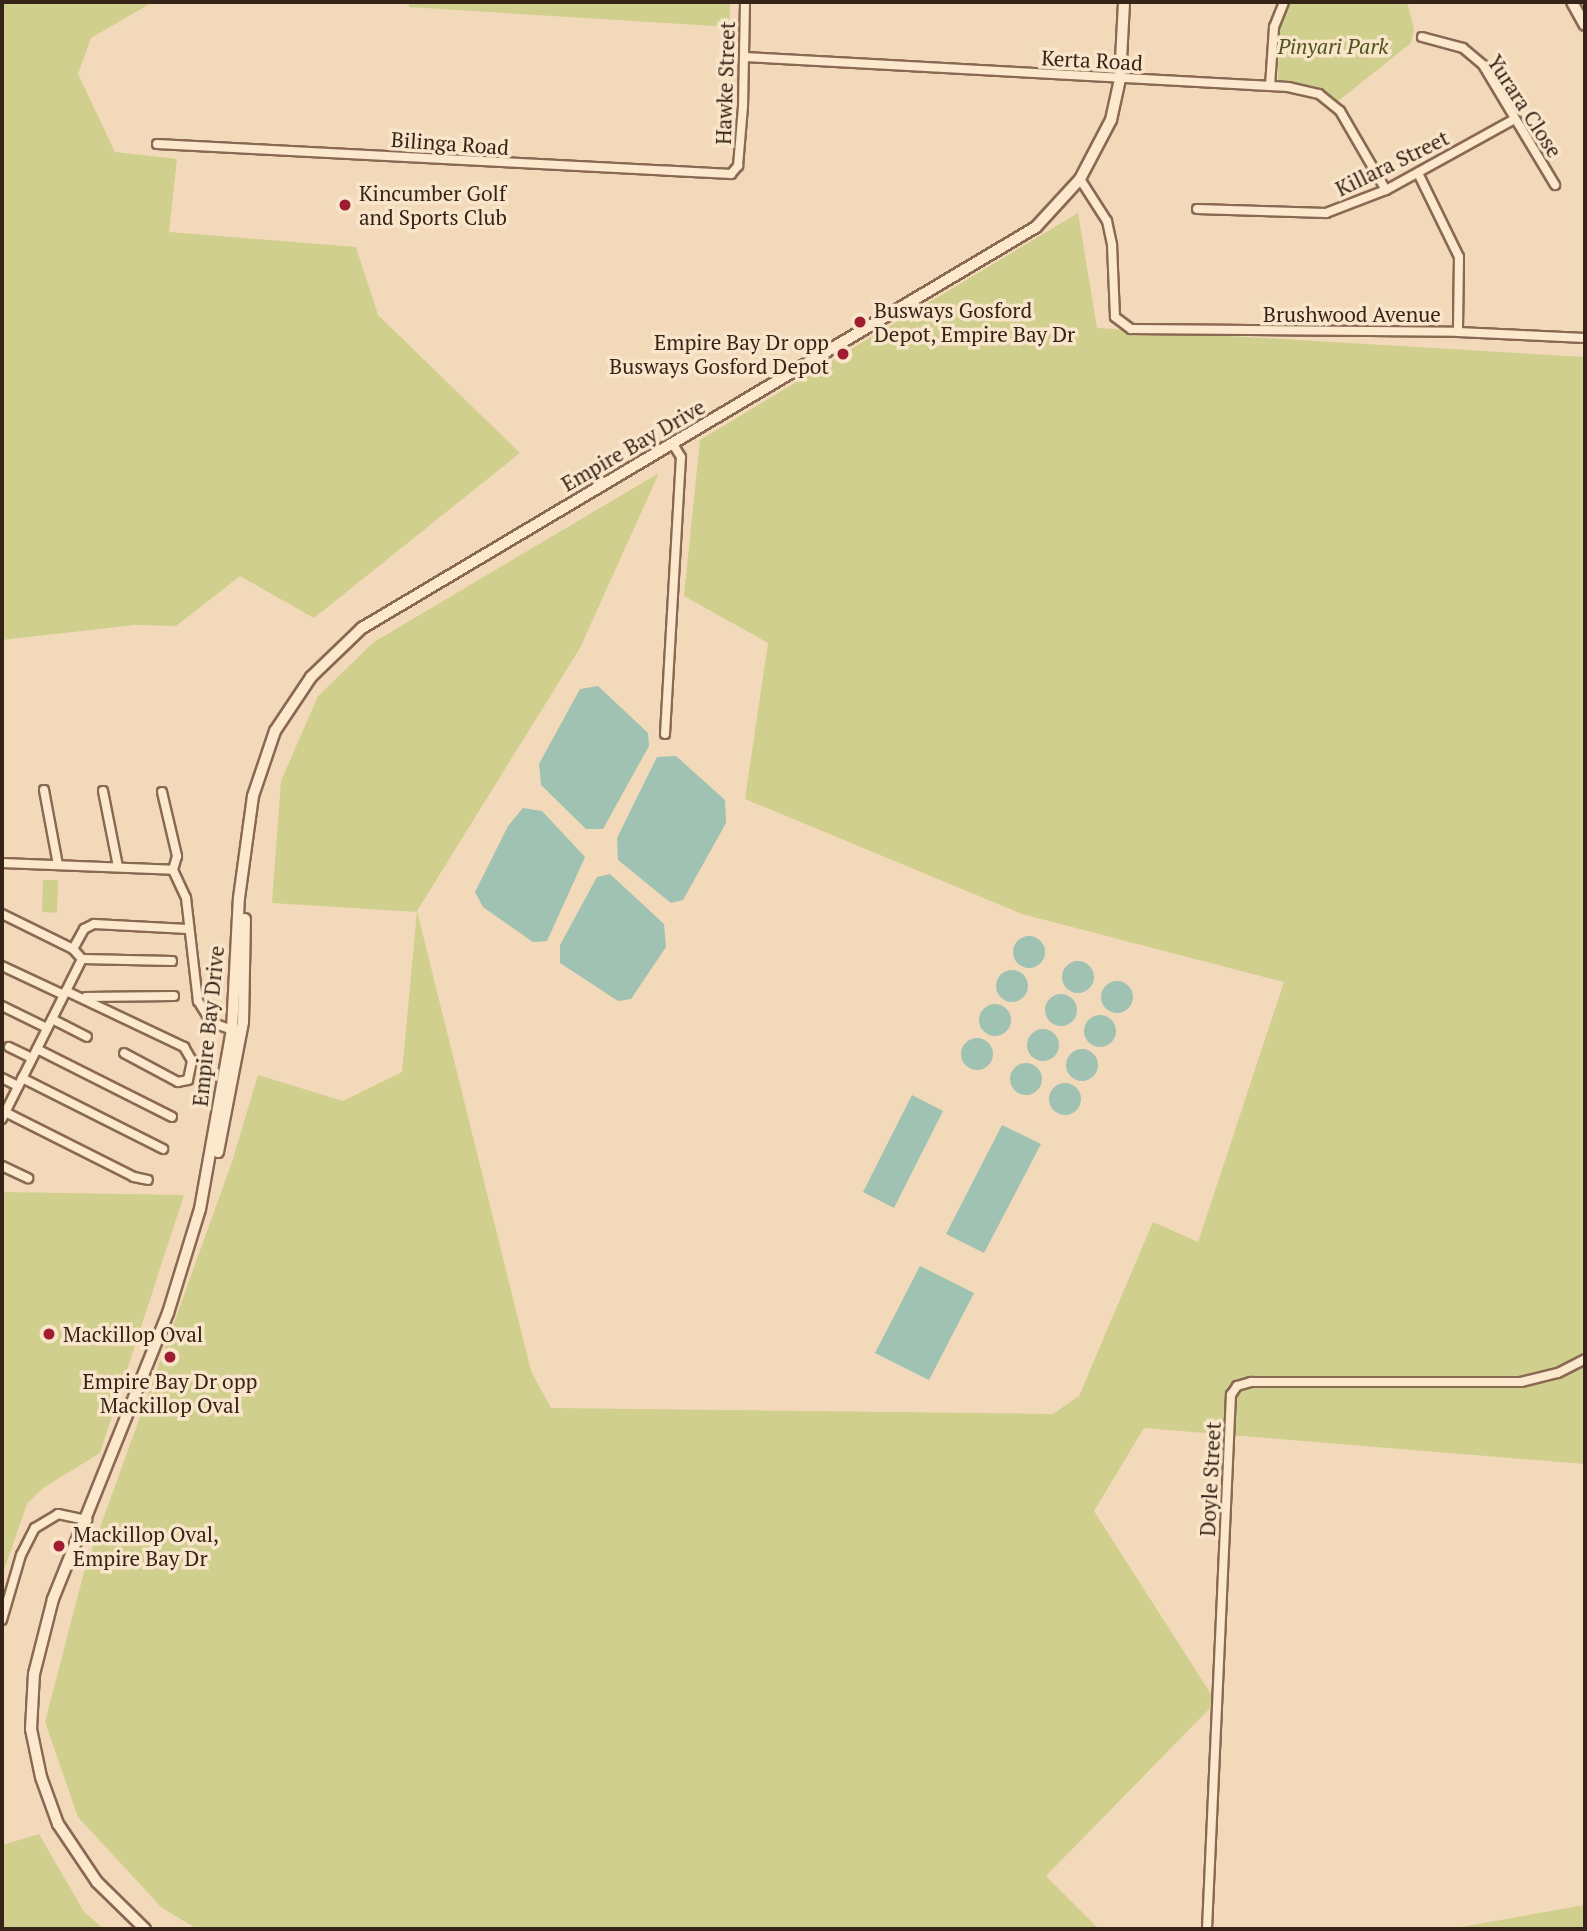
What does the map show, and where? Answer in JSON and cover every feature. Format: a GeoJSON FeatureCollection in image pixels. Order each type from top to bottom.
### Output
{"type":"FeatureCollection","features":[{"type":"Feature","properties":{"kind":"main road","name":"Empire Bay Drive"},"geometry":{"type":"LineString","coordinates":[[211,1167],[232,1030],[242,889],[253,796],[261,765],[286,711],[322,664],[379,617],[1015,242],[1049,216],[1080,179],[1111,120],[1119,79],[1124,2]]}},
{"type":"Feature","properties":{"kind":"main road"},"geometry":{"type":"LineString","coordinates":[[1572,2],[1585,25]]}},
{"type":"Feature","properties":{"kind":"main road","name":"Empire Bay Drive"},"geometry":{"type":"LineString","coordinates":[[145,1929],[102,1889],[66,1839],[41,1777],[31,1729],[41,1637],[181,1278],[237,1069],[244,990],[242,889]]}},
{"type":"Feature","properties":{"kind":"main road"},"geometry":{"type":"LineString","coordinates":[[237,1069],[232,1030],[244,990]]}},
{"type":"Feature","properties":{"kind":"street","name":"Hawke Street"},"geometry":{"type":"LineString","coordinates":[[738,166],[745,57],[745,2]]}},
{"type":"Feature","properties":{"kind":"street"},"geometry":{"type":"LineString","coordinates":[[1270,86],[1274,26],[1284,2]]}},
{"type":"Feature","properties":{"kind":"street","name":"Yurara Close"},"geometry":{"type":"LineString","coordinates":[[1422,37],[1463,48],[1483,65],[1513,120],[1555,185]]}},
{"type":"Feature","properties":{"kind":"street","name":"Kerta Road"},"geometry":{"type":"LineString","coordinates":[[745,57],[1270,86],[1319,94],[1340,111],[1386,190]]}},
{"type":"Feature","properties":{"kind":"street","name":"Killara Street"},"geometry":{"type":"LineString","coordinates":[[1197,208],[1326,214],[1386,190],[1513,120]]}},
{"type":"Feature","properties":{"kind":"street","name":"Bilinga Road"},"geometry":{"type":"LineString","coordinates":[[157,144],[717,175],[731,174],[738,166]]}},
{"type":"Feature","properties":{"kind":"street"},"geometry":{"type":"LineString","coordinates":[[1418,173],[1458,257],[1458,332]]}},
{"type":"Feature","properties":{"kind":"street","name":"Brushwood Avenue"},"geometry":{"type":"LineString","coordinates":[[1080,179],[1107,221],[1112,245],[1111,307],[1120,325],[1154,330],[1458,332],[1585,338]]}},
{"type":"Feature","properties":{"kind":"street"},"geometry":{"type":"LineString","coordinates":[[665,734],[681,457],[673,444]]}},
{"type":"Feature","properties":{"kind":"street"},"geometry":{"type":"LineString","coordinates":[[44,790],[58,865]]}},
{"type":"Feature","properties":{"kind":"street"},"geometry":{"type":"LineString","coordinates":[[103,791],[118,867]]}},
{"type":"Feature","properties":{"kind":"street"},"geometry":{"type":"LineString","coordinates":[[162,792],[177,856],[173,870],[186,898],[198,1001],[211,1022],[232,1030]]}},
{"type":"Feature","properties":{"kind":"street"},"geometry":{"type":"LineString","coordinates":[[2,863],[173,870]]}},
{"type":"Feature","properties":{"kind":"street"},"geometry":{"type":"LineString","coordinates":[[2,914],[73,949],[82,959],[172,961]]}},
{"type":"Feature","properties":{"kind":"street"},"geometry":{"type":"LineString","coordinates":[[73,949],[84,929],[94,925],[188,929]]}},
{"type":"Feature","properties":{"kind":"street"},"geometry":{"type":"LineString","coordinates":[[82,959],[3,1116],[134,1177],[148,1180]]}},
{"type":"Feature","properties":{"kind":"street"},"geometry":{"type":"LineString","coordinates":[[2,966],[65,993],[86,997],[174,996]]}},
{"type":"Feature","properties":{"kind":"street"},"geometry":{"type":"LineString","coordinates":[[86,997],[184,1048],[191,1061],[188,1080],[178,1082],[124,1053]]}},
{"type":"Feature","properties":{"kind":"street"},"geometry":{"type":"LineString","coordinates":[[2,1006],[87,1037]]}},
{"type":"Feature","properties":{"kind":"street"},"geometry":{"type":"LineString","coordinates":[[9,1048],[32,1058]]}},
{"type":"Feature","properties":{"kind":"street"},"geometry":{"type":"LineString","coordinates":[[37,1049],[172,1117]]}},
{"type":"Feature","properties":{"kind":"street"},"geometry":{"type":"LineString","coordinates":[[2,1078],[20,1082],[163,1149]]}},
{"type":"Feature","properties":{"kind":"street"},"geometry":{"type":"LineString","coordinates":[[2,1166],[28,1178]]}},
{"type":"Feature","properties":{"kind":"street","name":"Doyle Street"},"geometry":{"type":"LineString","coordinates":[[1208,1929],[1231,1395],[1237,1386],[1251,1382],[1521,1382],[1558,1373],[1585,1359]]}},
{"type":"Feature","properties":{"kind":"street"},"geometry":{"type":"LineString","coordinates":[[2,1620],[21,1555],[34,1528],[58,1514],[87,1520]]}},
{"type":"Feature","properties":{"kind":"green space"},"geometry":{"type":"Polygon","coordinates":[[[2,2],[153,2],[91,38],[78,74],[115,152],[177,159],[169,232],[356,247],[378,315],[520,453],[314,618],[240,576],[176,626],[135,625],[2,640],[2,2]]]}},
{"type":"Feature","properties":{"kind":"green space"},"geometry":{"type":"Polygon","coordinates":[[[409,2],[725,2],[730,3],[730,27],[409,7],[409,2]]]}},
{"type":"Feature","properties":{"kind":"green space","name":"Pinyari Park"},"geometry":{"type":"Polygon","coordinates":[[[1291,2],[1407,2],[1414,29],[1411,43],[1337,102],[1317,89],[1278,81],[1279,21],[1291,2]]]}},
{"type":"Feature","properties":{"kind":"green space"},"geometry":{"type":"Polygon","coordinates":[[[1078,213],[1097,328],[1585,357],[1585,1464],[1144,1428],[1094,1511],[1216,1702],[1046,1876],[1099,1929],[197,1929],[161,1907],[78,1817],[45,1722],[84,1572],[232,1162],[258,1075],[343,1101],[402,1072],[417,912],[272,903],[281,781],[318,696],[374,642],[659,473],[580,648],[417,911],[531,1371],[551,1408],[1053,1414],[1079,1396],[1153,1222],[1198,1242],[1284,982],[1022,914],[745,799],[768,643],[684,596],[700,440],[1078,213]]]}},
{"type":"Feature","properties":{"kind":"green space"},"geometry":{"type":"Polygon","coordinates":[[[43,880],[58,880],[57,913],[42,912],[43,880]]]}},
{"type":"Feature","properties":{"kind":"green space"},"geometry":{"type":"Polygon","coordinates":[[[2,1192],[184,1195],[100,1453],[43,1488],[27,1504],[2,1576],[2,1192]]]}},
{"type":"Feature","properties":{"kind":"green space"},"geometry":{"type":"Polygon","coordinates":[[[39,1834],[84,1912],[104,1929],[2,1929],[2,1845],[39,1834]]]}},
{"type":"Feature","properties":{"kind":"green space"},"geometry":{"type":"Polygon","coordinates":[[[1585,1905],[1585,1929],[1450,1929],[1585,1905]]]}},
{"type":"Feature","properties":{"kind":"shaded area"},"geometry":{"type":"Polygon","coordinates":[[[598,686],[648,733],[649,746],[603,829],[586,829],[541,785],[539,764],[580,689],[598,686]]]}},
{"type":"Feature","properties":{"kind":"shaded area"},"geometry":{"type":"Polygon","coordinates":[[[676,756],[725,800],[726,823],[683,900],[671,903],[618,860],[617,838],[657,757],[676,756]]]}},
{"type":"Feature","properties":{"kind":"shaded area"},"geometry":{"type":"Polygon","coordinates":[[[523,808],[542,811],[585,857],[547,941],[533,942],[483,907],[475,892],[508,826],[523,808]]]}},
{"type":"Feature","properties":{"kind":"shaded area"},"geometry":{"type":"Polygon","coordinates":[[[610,874],[664,924],[666,947],[631,999],[618,1001],[560,963],[560,945],[597,877],[610,874]]]}},
{"type":"Feature","properties":{"kind":"shaded area"},"geometry":{"type":"Polygon","coordinates":[[[1029,936],[1041,940],[1045,952],[1041,964],[1029,968],[1017,964],[1013,952],[1017,940],[1029,936]]]}},
{"type":"Feature","properties":{"kind":"shaded area"},"geometry":{"type":"Polygon","coordinates":[[[1078,961],[1090,965],[1094,977],[1090,989],[1078,993],[1066,989],[1062,977],[1066,965],[1078,961]]]}},
{"type":"Feature","properties":{"kind":"shaded area"},"geometry":{"type":"Polygon","coordinates":[[[1012,970],[1024,974],[1028,986],[1024,998],[1012,1002],[1000,998],[996,986],[1000,974],[1012,970]]]}},
{"type":"Feature","properties":{"kind":"shaded area"},"geometry":{"type":"Polygon","coordinates":[[[1117,981],[1129,985],[1133,997],[1129,1009],[1117,1013],[1105,1009],[1101,997],[1105,985],[1117,981]]]}},
{"type":"Feature","properties":{"kind":"shaded area"},"geometry":{"type":"Polygon","coordinates":[[[1061,994],[1073,998],[1077,1010],[1073,1022],[1061,1026],[1049,1022],[1045,1010],[1049,998],[1061,994]]]}},
{"type":"Feature","properties":{"kind":"shaded area"},"geometry":{"type":"Polygon","coordinates":[[[995,1004],[1007,1008],[1011,1020],[1007,1032],[995,1036],[983,1032],[979,1020],[983,1008],[995,1004]]]}},
{"type":"Feature","properties":{"kind":"shaded area"},"geometry":{"type":"Polygon","coordinates":[[[1100,1015],[1112,1019],[1116,1031],[1112,1043],[1100,1047],[1088,1043],[1084,1031],[1088,1019],[1100,1015]]]}},
{"type":"Feature","properties":{"kind":"shaded area"},"geometry":{"type":"Polygon","coordinates":[[[1043,1029],[1055,1033],[1059,1045],[1055,1057],[1043,1061],[1031,1057],[1027,1045],[1031,1033],[1043,1029]]]}},
{"type":"Feature","properties":{"kind":"shaded area"},"geometry":{"type":"Polygon","coordinates":[[[977,1038],[989,1042],[993,1054],[989,1066],[977,1070],[965,1066],[961,1054],[965,1042],[977,1038]]]}},
{"type":"Feature","properties":{"kind":"shaded area"},"geometry":{"type":"Polygon","coordinates":[[[1082,1049],[1094,1053],[1098,1065],[1094,1077],[1082,1081],[1070,1077],[1066,1065],[1070,1053],[1082,1049]]]}},
{"type":"Feature","properties":{"kind":"shaded area"},"geometry":{"type":"Polygon","coordinates":[[[1026,1063],[1038,1067],[1042,1079],[1038,1091],[1026,1095],[1014,1091],[1010,1079],[1014,1067],[1026,1063]]]}},
{"type":"Feature","properties":{"kind":"shaded area"},"geometry":{"type":"Polygon","coordinates":[[[1065,1083],[1077,1087],[1081,1099],[1077,1111],[1065,1115],[1053,1111],[1049,1099],[1053,1087],[1065,1083]]]}},
{"type":"Feature","properties":{"kind":"shaded area"},"geometry":{"type":"Polygon","coordinates":[[[912,1095],[943,1111],[894,1208],[863,1192],[912,1095]]]}},
{"type":"Feature","properties":{"kind":"shaded area"},"geometry":{"type":"Polygon","coordinates":[[[1002,1125],[1041,1144],[984,1253],[946,1234],[1002,1125]]]}},
{"type":"Feature","properties":{"kind":"shaded area"},"geometry":{"type":"Polygon","coordinates":[[[920,1266],[974,1293],[929,1380],[875,1353],[920,1266]]]}},
{"type":"Feature","properties":{"kind":"place","name":"Kincumber Golf and Sports Club"},"geometry":{"type":"Point","coordinates":[345,205]}},
{"type":"Feature","properties":{"kind":"place","name":"Busways Gosford Depot, Empire Bay Dr"},"geometry":{"type":"Point","coordinates":[860,322]}},
{"type":"Feature","properties":{"kind":"place","name":"Empire Bay Dr opp Busways Gosford Depot"},"geometry":{"type":"Point","coordinates":[843,354]}},
{"type":"Feature","properties":{"kind":"place","name":"Mackillop Oval"},"geometry":{"type":"Point","coordinates":[49,1334]}},
{"type":"Feature","properties":{"kind":"place","name":"Empire Bay Dr opp Mackillop Oval"},"geometry":{"type":"Point","coordinates":[170,1357]}},
{"type":"Feature","properties":{"kind":"place","name":"Mackillop Oval, Empire Bay Dr"},"geometry":{"type":"Point","coordinates":[59,1546]}}]}
